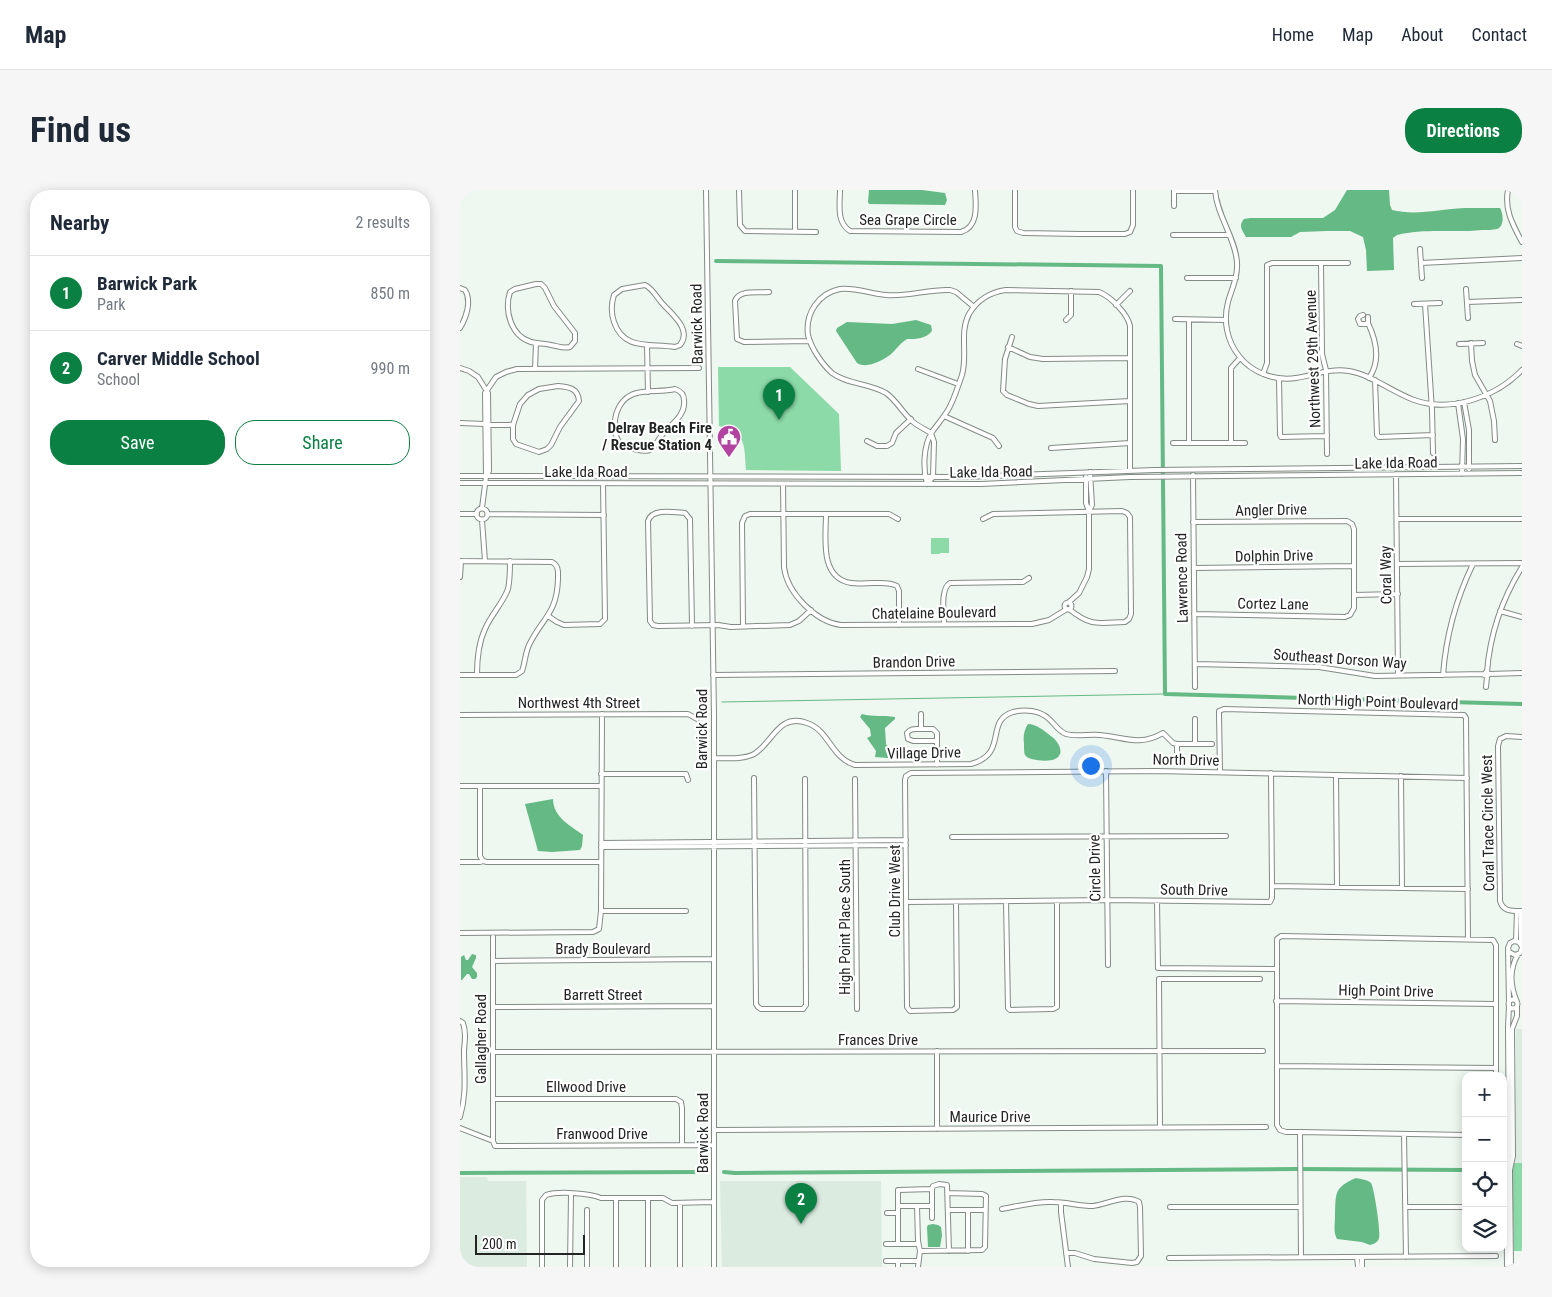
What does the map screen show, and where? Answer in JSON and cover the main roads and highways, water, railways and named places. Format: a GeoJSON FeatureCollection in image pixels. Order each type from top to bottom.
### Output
{"type":"FeatureCollection","features":[{"type":"Feature","properties":{"kind":"waterway"},"geometry":{"type":"LineString","coordinates":[[716,261],[1161,266],[1165,694],[1522,704]]}},
{"type":"Feature","properties":{"kind":"waterway"},"geometry":{"type":"LineString","coordinates":[[722,702],[1165,694]]}},
{"type":"Feature","properties":{"kind":"waterway"},"geometry":{"type":"LineString","coordinates":[[724,1172],[1462,1170]]}},
{"type":"Feature","properties":{"kind":"waterway"},"geometry":{"type":"LineString","coordinates":[[460,1173],[706,1172]]}},
{"type":"Feature","properties":{"kind":"place","name":"Barwick Park"},"geometry":{"type":"Point","coordinates":[779,420]}},
{"type":"Feature","properties":{"kind":"place","name":"Delray Beach Fire / Rescue Station 4"},"geometry":{"type":"Point","coordinates":[729,458]}},
{"type":"Feature","properties":{"kind":"place","name":"Carver Middle School"},"geometry":{"type":"Point","coordinates":[801,1224]}}]}
